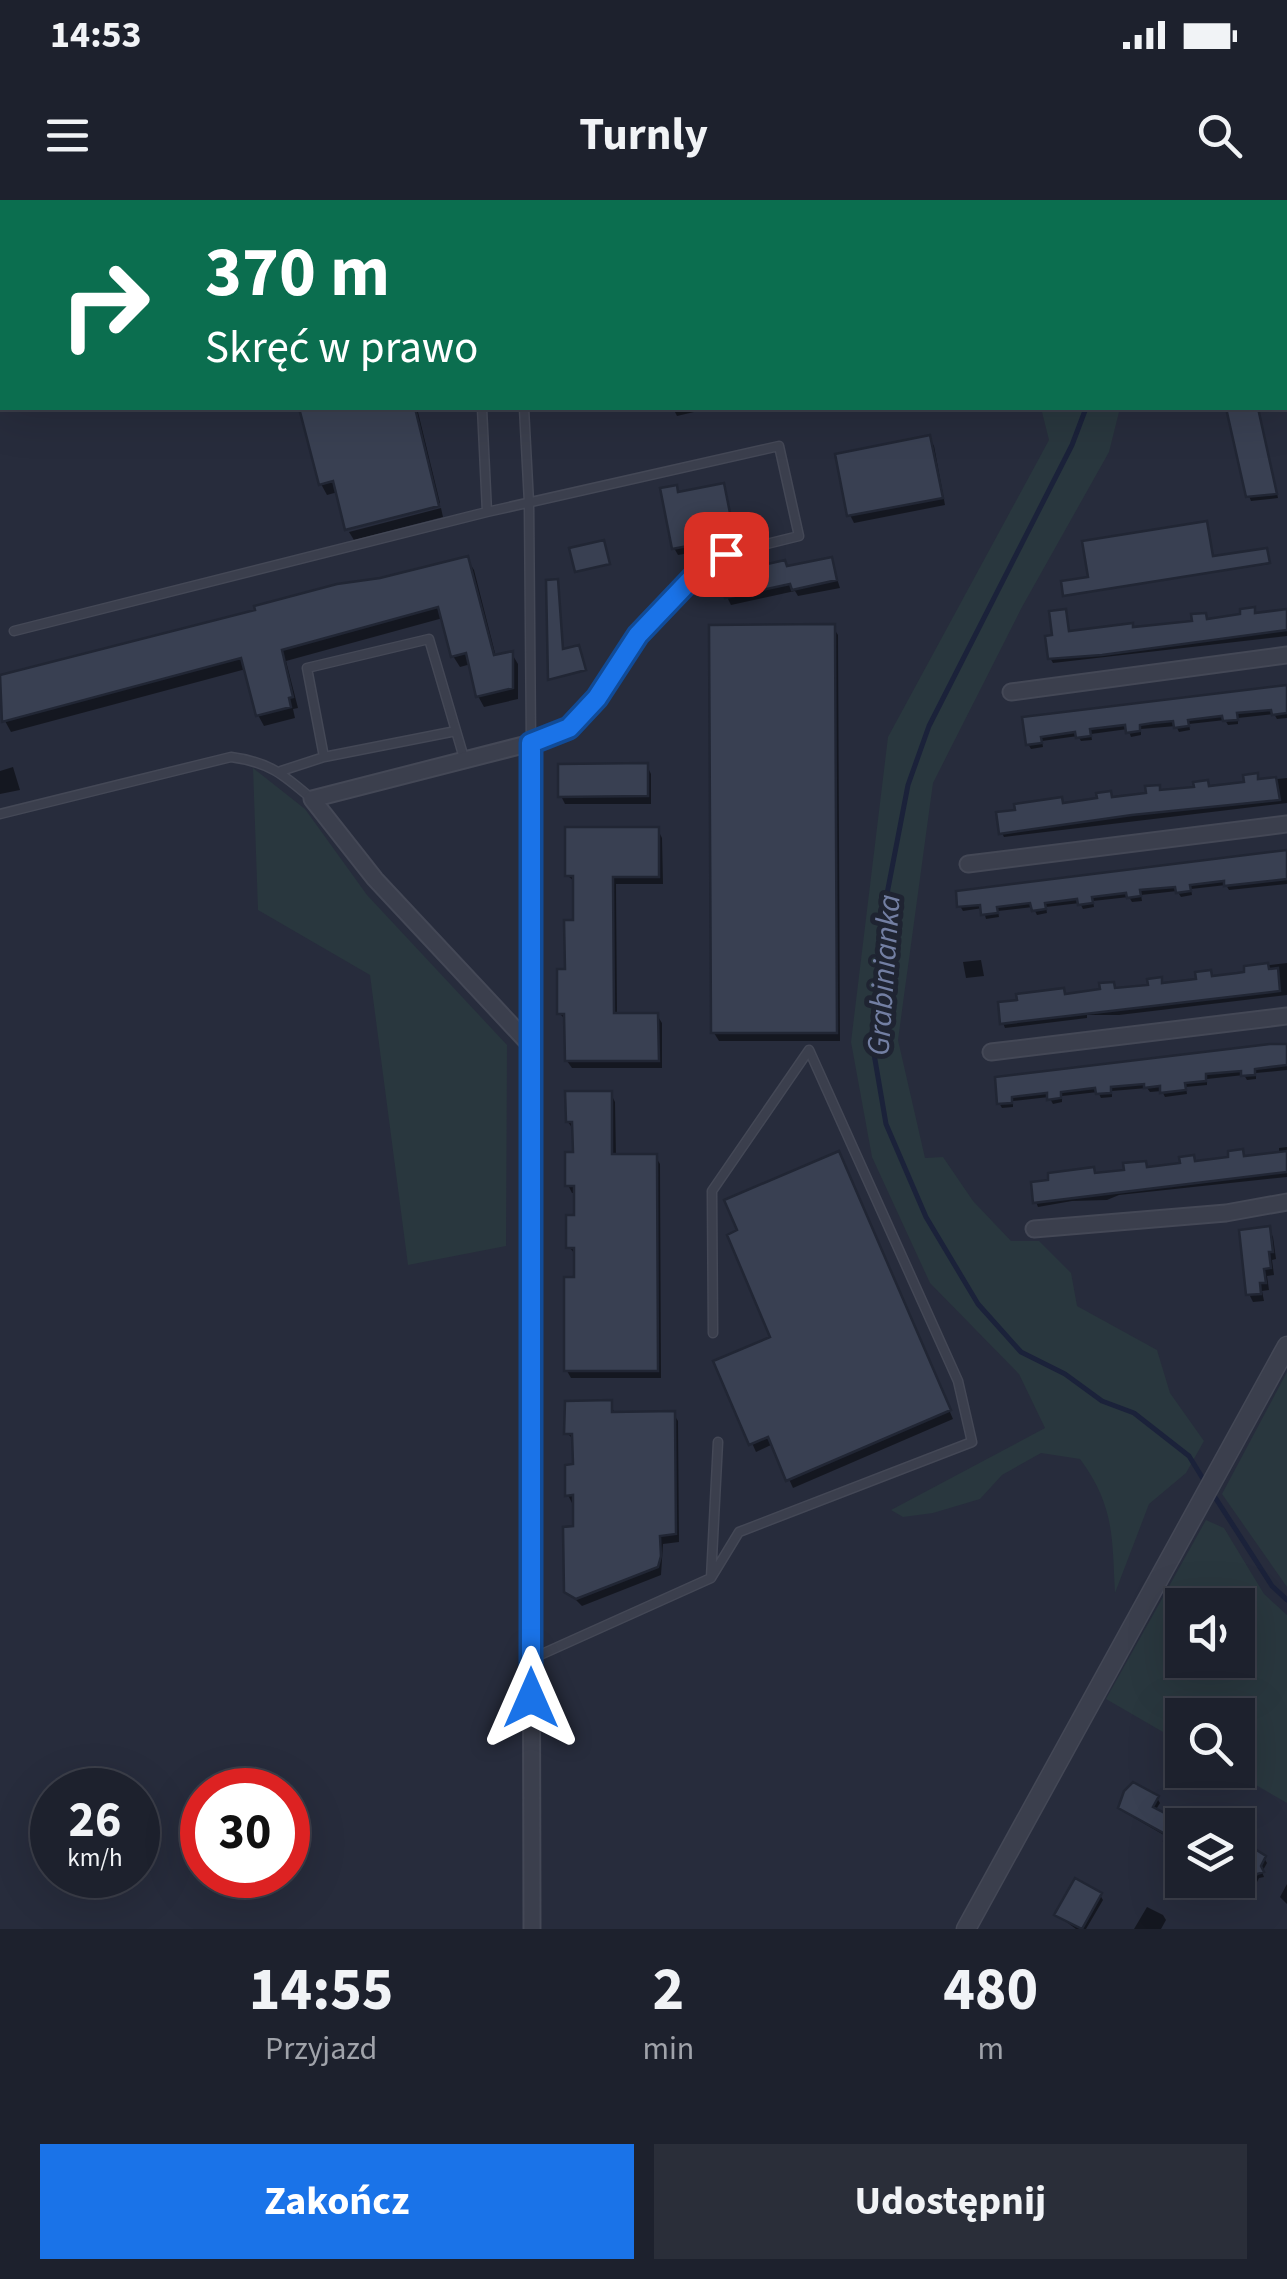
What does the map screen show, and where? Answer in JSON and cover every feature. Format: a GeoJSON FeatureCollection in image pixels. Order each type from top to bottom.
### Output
{"type":"FeatureCollection","features":[{"type":"Feature","properties":{"kind":"street"},"geometry":{"type":"LineString","coordinates":[[1012,692],[1287,656]]}},
{"type":"Feature","properties":{"kind":"street"},"geometry":{"type":"LineString","coordinates":[[531,1046],[375,879],[312,798],[531,743],[532,1929]]}},
{"type":"Feature","properties":{"kind":"street"},"geometry":{"type":"LineString","coordinates":[[968,864],[1287,824]]}},
{"type":"Feature","properties":{"kind":"street"},"geometry":{"type":"LineString","coordinates":[[992,1052],[1287,1016]]}},
{"type":"Feature","properties":{"kind":"street"},"geometry":{"type":"LineString","coordinates":[[1034,1230],[1226,1213],[1287,1202]]}},
{"type":"Feature","properties":{"kind":"street"},"geometry":{"type":"LineString","coordinates":[[966,1929],[1287,1346]]}},
{"type":"Feature","properties":{"kind":"lane"},"geometry":{"type":"LineString","coordinates":[[482,410],[487,512]]}},
{"type":"Feature","properties":{"kind":"lane"},"geometry":{"type":"LineString","coordinates":[[14,631],[487,512],[529,503],[779,446],[799,536],[726,554],[697,573],[638,635],[597,698],[569,728],[531,743],[529,503],[524,410]]}},
{"type":"Feature","properties":{"kind":"lane"},"geometry":{"type":"LineString","coordinates":[[324,757],[307,668],[428,639],[464,758]]}},
{"type":"Feature","properties":{"kind":"lane"},"geometry":{"type":"LineString","coordinates":[[280,771],[324,757],[456,731]]}},
{"type":"Feature","properties":{"kind":"lane"},"geometry":{"type":"LineString","coordinates":[[0,814],[231,756],[258,760],[280,771],[312,798]]}},
{"type":"Feature","properties":{"kind":"lane"},"geometry":{"type":"LineString","coordinates":[[531,1660],[711,1578],[738,1532],[972,1442],[958,1382],[809,1050],[712,1191],[713,1333]]}},
{"type":"Feature","properties":{"kind":"lane"},"geometry":{"type":"LineString","coordinates":[[711,1578],[718,1442]]}},
{"type":"Feature","properties":{"kind":"shaded area"},"geometry":{"type":"Polygon","coordinates":[[[1042,410],[1120,410],[1109,452],[1022,607],[933,783],[898,1040],[925,1158],[943,1157],[973,1201],[1011,1241],[1039,1241],[1071,1273],[1077,1306],[1157,1350],[1170,1393],[1204,1441],[1186,1473],[1149,1504],[1115,1593],[1110,1523],[1100,1492],[1080,1459],[1041,1453],[1002,1475],[980,1499],[903,1517],[891,1510],[1045,1428],[1019,1374],[930,1283],[872,1157],[851,1042],[888,737],[1049,440],[1042,410]]]}},
{"type":"Feature","properties":{"kind":"shaded area"},"geometry":{"type":"Polygon","coordinates":[[[253,768],[305,809],[367,895],[507,1045],[506,1246],[408,1265],[370,975],[258,910],[253,768]]]}},
{"type":"Feature","properties":{"kind":"shaded area"},"geometry":{"type":"Polygon","coordinates":[[[1287,1372],[1287,1587],[1222,1494],[1287,1372]]]}},
{"type":"Feature","properties":{"kind":"shaded area"},"geometry":{"type":"Polygon","coordinates":[[[1206,1520],[1224,1528],[1264,1594],[1287,1615],[1287,1803],[1255,1784],[1255,1698],[1165,1698],[1165,1733],[1106,1699],[1165,1593],[1165,1678],[1255,1678],[1255,1588],[1168,1588],[1206,1520]]]}},
{"type":"Feature","properties":{"kind":"building"},"geometry":{"type":"Polygon","coordinates":[[[300,410],[415,410],[439,506],[345,530],[333,481],[319,485],[300,410]]]}},
{"type":"Feature","properties":{"kind":"building"},"geometry":{"type":"Polygon","coordinates":[[[1226,410],[1258,410],[1277,494],[1246,497],[1226,410]]]}},
{"type":"Feature","properties":{"kind":"building"},"geometry":{"type":"Polygon","coordinates":[[[930,435],[943,498],[847,516],[835,454],[930,435]]]}},
{"type":"Feature","properties":{"kind":"building"},"geometry":{"type":"Polygon","coordinates":[[[724,483],[732,523],[686,531],[688,546],[672,549],[660,488],[677,485],[678,492],[724,483]]]}},
{"type":"Feature","properties":{"kind":"building"},"geometry":{"type":"Polygon","coordinates":[[[1207,521],[1213,556],[1267,548],[1270,563],[1063,596],[1061,581],[1088,577],[1082,541],[1207,521]]]}},
{"type":"Feature","properties":{"kind":"building"},"geometry":{"type":"Polygon","coordinates":[[[604,540],[610,564],[575,572],[569,548],[604,540]]]}},
{"type":"Feature","properties":{"kind":"building"},"geometry":{"type":"Polygon","coordinates":[[[468,556],[494,655],[513,651],[513,688],[476,697],[466,653],[451,657],[438,607],[282,650],[293,697],[289,698],[291,707],[256,716],[241,658],[2,722],[0,675],[255,610],[254,606],[337,584],[380,578],[468,556]]]}},
{"type":"Feature","properties":{"kind":"building"},"geometry":{"type":"Polygon","coordinates":[[[832,557],[837,580],[792,590],[790,584],[725,598],[719,575],[785,560],[787,566],[832,557]]]}},
{"type":"Feature","properties":{"kind":"building"},"geometry":{"type":"Polygon","coordinates":[[[558,579],[563,649],[579,645],[586,670],[548,680],[546,580],[558,579]]]}},
{"type":"Feature","properties":{"kind":"building"},"geometry":{"type":"Polygon","coordinates":[[[1255,607],[1255,613],[1287,609],[1287,630],[1048,659],[1045,636],[1052,635],[1049,611],[1066,609],[1069,631],[1192,621],[1191,614],[1206,613],[1207,619],[1240,614],[1240,609],[1255,607]]]}},
{"type":"Feature","properties":{"kind":"building"},"geometry":{"type":"Polygon","coordinates":[[[835,624],[837,1033],[711,1033],[709,625],[835,624]]]}},
{"type":"Feature","properties":{"kind":"building"},"geometry":{"type":"Polygon","coordinates":[[[1287,685],[1287,713],[1237,713],[1238,720],[1223,721],[1222,716],[1188,720],[1189,726],[1174,728],[1173,721],[1153,723],[1126,733],[1125,725],[1090,729],[1091,736],[1076,738],[1075,732],[1041,737],[1042,743],[1026,745],[1022,717],[1287,685]]]}},
{"type":"Feature","properties":{"kind":"building"},"geometry":{"type":"Polygon","coordinates":[[[648,763],[648,796],[558,797],[558,764],[648,763]]]}},
{"type":"Feature","properties":{"kind":"building"},"geometry":{"type":"Polygon","coordinates":[[[1258,773],[1258,779],[1276,777],[1280,800],[999,834],[996,812],[1015,810],[1014,804],[1062,797],[1063,803],[1097,798],[1096,793],[1111,791],[1112,797],[1146,793],[1145,786],[1160,785],[1160,790],[1194,787],[1193,782],[1208,780],[1209,786],[1244,782],[1243,775],[1258,773]]]}},
{"type":"Feature","properties":{"kind":"building"},"geometry":{"type":"Polygon","coordinates":[[[565,827],[659,827],[659,877],[613,877],[614,1013],[658,1013],[659,1061],[565,1061],[564,1014],[557,1014],[557,969],[565,969],[564,920],[573,920],[573,876],[565,876],[565,827]]]}},
{"type":"Feature","properties":{"kind":"building"},"geometry":{"type":"Polygon","coordinates":[[[1287,850],[1287,879],[1224,886],[1224,881],[1190,885],[1191,891],[1176,893],[1175,887],[1140,890],[1141,896],[1127,898],[1126,893],[1092,897],[1093,903],[1078,905],[1077,899],[1045,903],[1046,909],[1032,911],[1030,903],[997,907],[998,913],[981,915],[980,905],[957,907],[956,891],[1287,850]]]}},
{"type":"Feature","properties":{"kind":"building"},"geometry":{"type":"Polygon","coordinates":[[[1268,963],[1269,969],[1278,968],[1280,991],[1000,1024],[998,1002],[1017,1000],[1016,994],[1064,988],[1065,994],[1100,989],[1099,983],[1114,982],[1115,988],[1148,985],[1147,979],[1162,977],[1162,983],[1196,979],[1195,972],[1211,970],[1212,976],[1237,973],[1244,972],[1244,966],[1268,963]]]}},
{"type":"Feature","properties":{"kind":"building"},"geometry":{"type":"Polygon","coordinates":[[[1287,1044],[1287,1065],[1255,1069],[1255,1075],[1241,1076],[1241,1071],[1206,1074],[1206,1081],[1185,1083],[1186,1090],[1160,1093],[1160,1086],[1144,1088],[1144,1084],[1111,1087],[1111,1093],[1096,1094],[1095,1088],[1061,1092],[1061,1098],[1047,1100],[1047,1093],[1012,1097],[1012,1103],[997,1104],[995,1077],[1287,1044]]]}},
{"type":"Feature","properties":{"kind":"building"},"geometry":{"type":"Polygon","coordinates":[[[565,1091],[612,1091],[612,1154],[657,1154],[658,1371],[564,1371],[564,1277],[574,1277],[574,1248],[566,1248],[566,1215],[574,1215],[574,1186],[565,1186],[565,1152],[573,1152],[572,1122],[566,1122],[565,1091]]]}},
{"type":"Feature","properties":{"kind":"building"},"geometry":{"type":"Polygon","coordinates":[[[1243,1149],[1244,1156],[1287,1151],[1287,1172],[1033,1203],[1031,1182],[1048,1180],[1048,1173],[1094,1167],[1095,1173],[1124,1170],[1123,1163],[1146,1161],[1147,1167],[1180,1163],[1179,1157],[1194,1155],[1195,1161],[1228,1157],[1228,1151],[1243,1149]]]}},
{"type":"Feature","properties":{"kind":"building"},"geometry":{"type":"Polygon","coordinates":[[[839,1151],[951,1410],[786,1481],[768,1437],[749,1445],[713,1361],[770,1337],[727,1235],[737,1230],[724,1200],[839,1151]]]}},
{"type":"Feature","properties":{"kind":"building"},"geometry":{"type":"Polygon","coordinates":[[[1270,1226],[1273,1252],[1269,1252],[1271,1268],[1264,1269],[1266,1283],[1260,1283],[1261,1294],[1246,1295],[1239,1230],[1270,1226]]]}},
{"type":"Feature","properties":{"kind":"building"},"geometry":{"type":"Polygon","coordinates":[[[612,1400],[612,1412],[675,1411],[676,1534],[660,1536],[658,1567],[576,1599],[564,1592],[563,1527],[573,1526],[573,1495],[565,1496],[565,1465],[573,1464],[572,1434],[564,1434],[565,1401],[612,1400]]]}},
{"type":"Feature","properties":{"kind":"building"},"geometry":{"type":"Polygon","coordinates":[[[1133,1782],[1159,1796],[1153,1807],[1165,1813],[1165,1834],[1118,1808],[1124,1791],[1133,1782]]]}},
{"type":"Feature","properties":{"kind":"building"},"geometry":{"type":"Polygon","coordinates":[[[1255,1849],[1266,1856],[1261,1866],[1264,1872],[1255,1878],[1255,1849]]]}},
{"type":"Feature","properties":{"kind":"building"},"geometry":{"type":"Polygon","coordinates":[[[1075,1878],[1102,1893],[1082,1929],[1054,1915],[1075,1878]]]}},
{"type":"Feature","properties":{"kind":"waterway","name":"Grabinianka"},"geometry":{"type":"LineString","coordinates":[[1085,410],[1072,445],[929,726],[908,785],[886,899],[873,1048],[886,1124],[926,1217],[978,1304],[1021,1352],[1065,1374],[1102,1401],[1134,1413],[1189,1456],[1205,1482]]}},
{"type":"Feature","properties":{"kind":"waterway","name":"Grabinianka"},"geometry":{"type":"LineString","coordinates":[[1211,1491],[1272,1586],[1287,1600]]}},
{"type":"Feature","properties":{"kind":"route"},"geometry":{"type":"LineString","coordinates":[[531,1698],[531,743],[569,728],[597,698],[638,635],[697,573],[726,554]]}}]}
